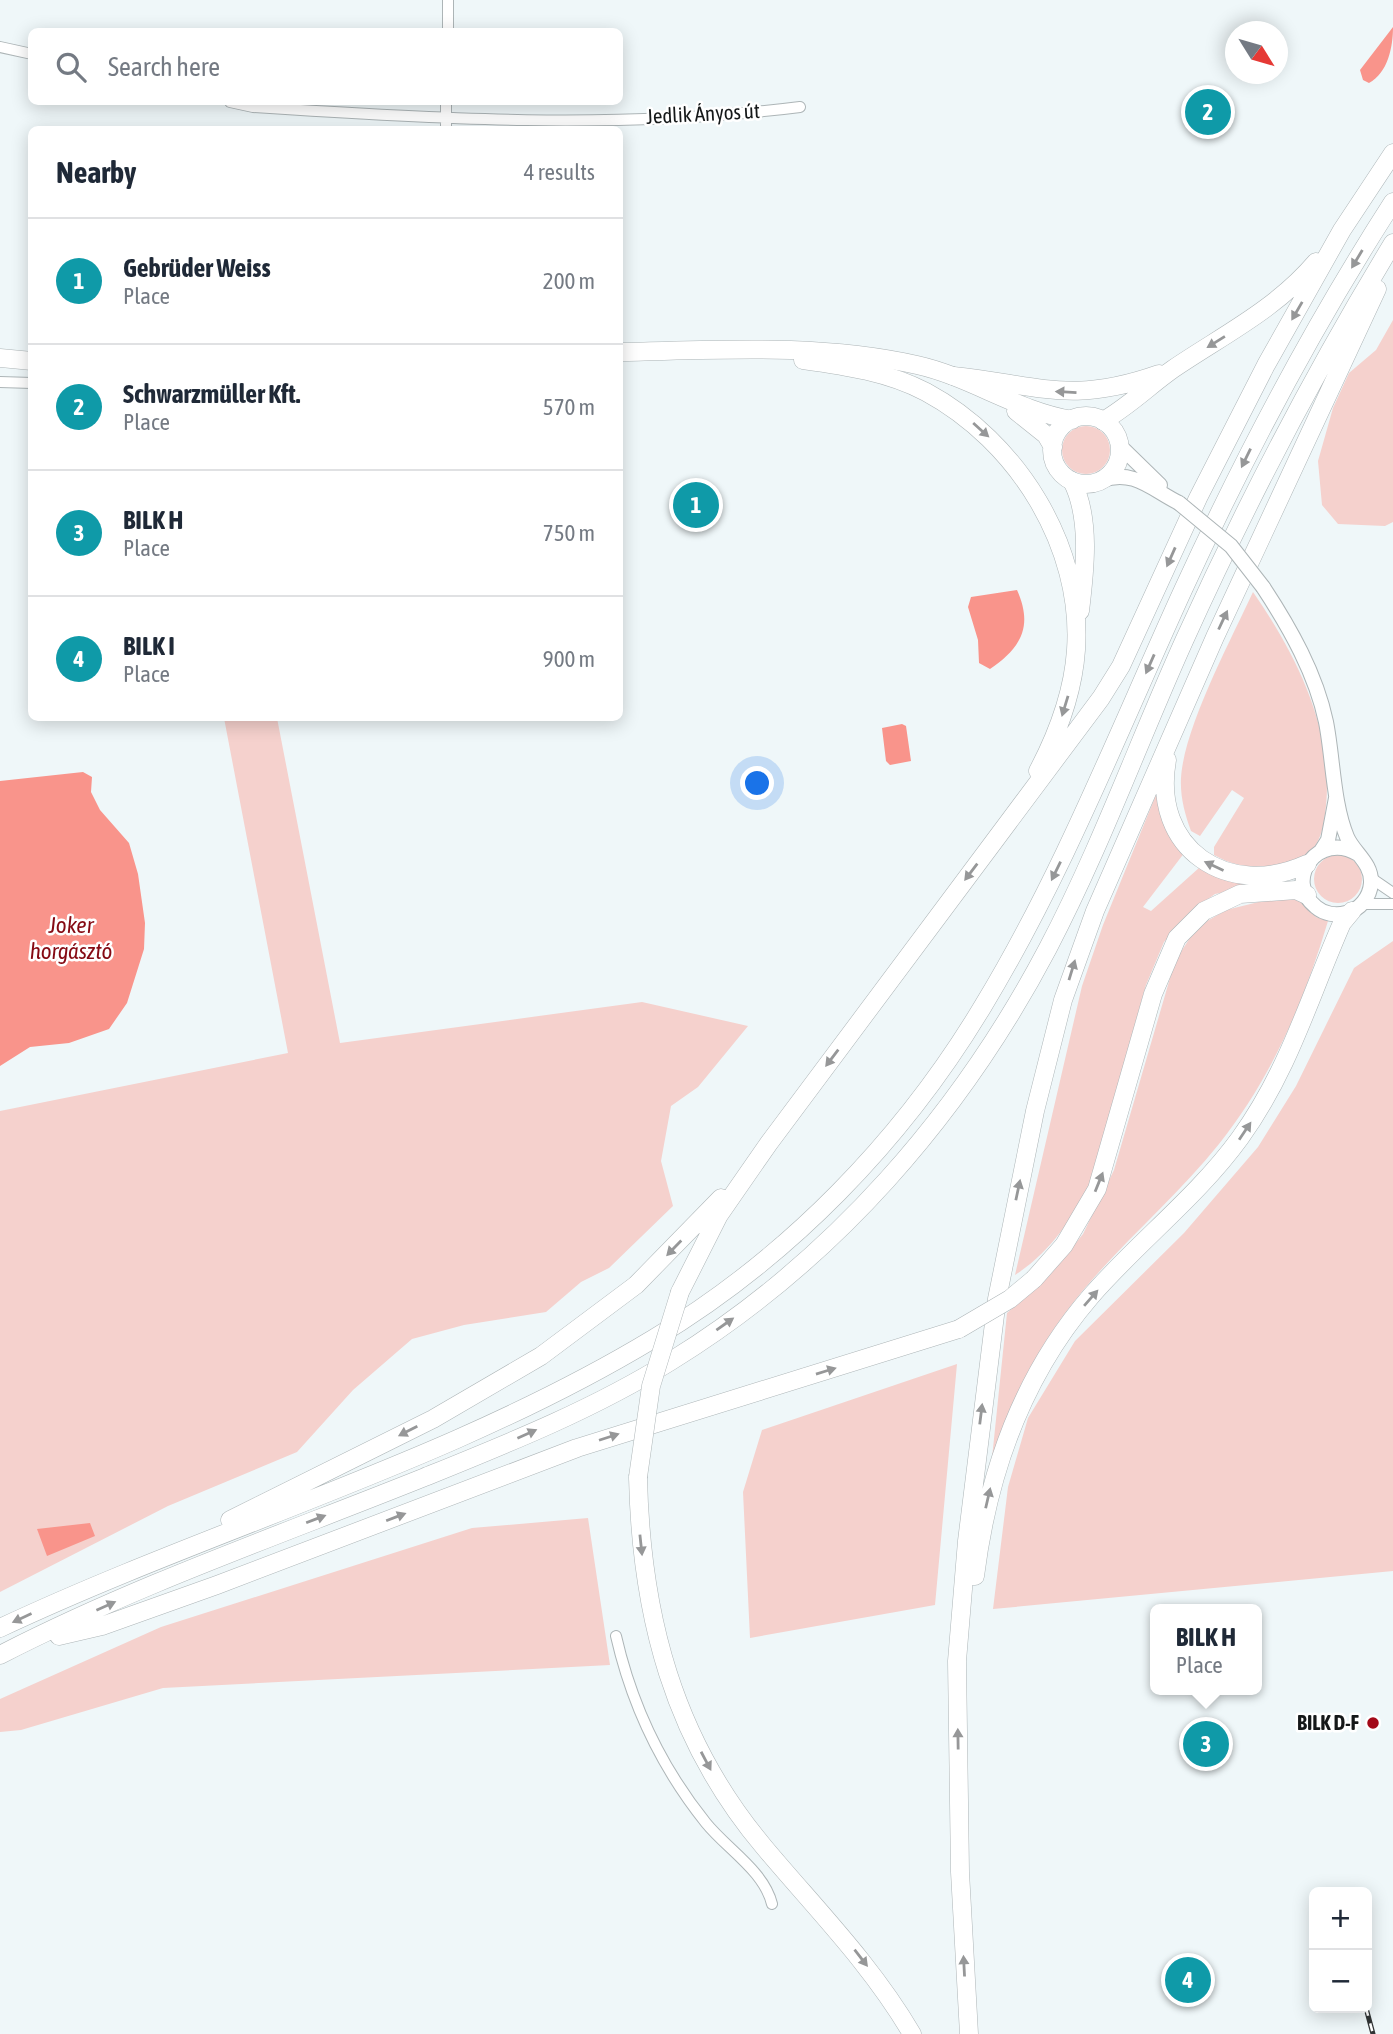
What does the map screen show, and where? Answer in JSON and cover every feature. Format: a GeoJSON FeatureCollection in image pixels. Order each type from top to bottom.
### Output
{"type":"FeatureCollection","features":[{"type":"Feature","properties":{"kind":"main road"},"geometry":{"type":"LineString","coordinates":[[912,2034],[876,1977],[846,1939],[762,1845],[719,1784],[703,1755],[664,1665],[647,1599],[639,1532],[638,1477],[651,1386],[680,1292],[719,1215],[769,1143],[1079,729],[1121,666],[1230,433],[1342,230],[1393,153]]}},
{"type":"Feature","properties":{"kind":"main road"},"geometry":{"type":"LineString","coordinates":[[0,1628],[175,1552],[490,1423],[599,1369],[656,1337],[738,1280],[799,1229],[871,1158],[954,1053],[1013,954],[1076,830],[1181,596],[1261,428],[1315,330],[1393,202]]}},
{"type":"Feature","properties":{"kind":"main road"},"geometry":{"type":"LineString","coordinates":[[1103,421],[1172,370],[1287,294],[1342,230]]}},
{"type":"Feature","properties":{"kind":"main road"},"geometry":{"type":"LineString","coordinates":[[969,2034],[960,1872],[957,1661],[967,1541],[995,1312],[1035,1111],[1077,954],[1175,726],[1379,286],[1392,244]]}},
{"type":"Feature","properties":{"kind":"main road"},"geometry":{"type":"LineString","coordinates":[[0,1655],[258,1542],[500,1447],[616,1392],[672,1360],[760,1298],[856,1213],[944,1115],[1018,1003],[1083,874],[1242,516],[1304,394],[1392,244]]}},
{"type":"Feature","properties":{"kind":"main road"},"geometry":{"type":"LineString","coordinates":[[623,352],[828,352],[887,359],[953,376],[1014,387],[1077,393],[1133,384],[1172,370]]}},
{"type":"Feature","properties":{"kind":"main road"},"geometry":{"type":"LineString","coordinates":[[0,358],[28,360]]}},
{"type":"Feature","properties":{"kind":"main road"},"geometry":{"type":"LineString","coordinates":[[803,360],[856,367],[901,381],[965,416],[992,440],[1027,483],[1054,532],[1069,580],[1076,639]]}},
{"type":"Feature","properties":{"kind":"main road"},"geometry":{"type":"LineString","coordinates":[[623,363],[803,360],[872,364],[949,382],[1011,408],[1039,429],[1053,447]]}},
{"type":"Feature","properties":{"kind":"main road"},"geometry":{"type":"LineString","coordinates":[[953,376],[1037,412],[1072,420]]}},
{"type":"Feature","properties":{"kind":"main road"},"geometry":{"type":"LineString","coordinates":[[1013,818],[1056,733],[1073,675],[1082,592],[1081,499],[1072,481],[1055,464],[1053,447],[1059,431],[1072,420],[1087,416],[1103,421],[1111,427],[1120,446],[1116,466],[1102,480],[1092,484],[1072,481]]}},
{"type":"Feature","properties":{"kind":"main road"},"geometry":{"type":"LineString","coordinates":[[1175,726],[1164,777],[1166,808],[1185,846],[1208,864],[1228,873],[1281,874],[1307,864]]}},
{"type":"Feature","properties":{"kind":"main road"},"geometry":{"type":"LineString","coordinates":[[22,1644],[102,1626],[577,1448],[959,1329],[1010,1299],[1034,1279],[1064,1245],[1097,1189],[1153,994],[1177,938],[1204,911],[1249,892],[1296,890],[1307,895]]}},
{"type":"Feature","properties":{"kind":"main road"},"geometry":{"type":"LineString","coordinates":[[957,1661],[973,1592],[981,1529],[993,1477],[1012,1423],[1028,1389],[1090,1297],[1238,1140],[1263,1104],[1288,1055],[1342,923],[1357,908]]}},
{"type":"Feature","properties":{"kind":"main road"},"geometry":{"type":"LineString","coordinates":[[175,1552],[239,1515],[433,1419],[541,1356],[608,1309],[646,1276],[701,1220],[769,1143]]}},
{"type":"Feature","properties":{"kind":"street"},"geometry":{"type":"LineString","coordinates":[[447,28],[448,0]]}},
{"type":"Feature","properties":{"kind":"street"},"geometry":{"type":"LineString","coordinates":[[0,47],[28,53]]}},
{"type":"Feature","properties":{"kind":"street","name":"Jedlik Ányos út"},"geometry":{"type":"LineString","coordinates":[[246,105],[446,124],[603,119],[800,107]]}},
{"type":"Feature","properties":{"kind":"street"},"geometry":{"type":"LineString","coordinates":[[446,105],[446,124]]}},
{"type":"Feature","properties":{"kind":"street"},"geometry":{"type":"LineString","coordinates":[[0,382],[28,383]]}},
{"type":"Feature","properties":{"kind":"street"},"geometry":{"type":"LineString","coordinates":[[1120,446],[1179,503],[1231,546],[1263,587],[1286,623],[1308,668],[1325,719],[1347,836],[1366,863],[1371,878],[1369,892],[1357,908]]}},
{"type":"Feature","properties":{"kind":"street"},"geometry":{"type":"LineString","coordinates":[[1102,480],[1119,475],[1136,480],[1179,503]]}},
{"type":"Feature","properties":{"kind":"street"},"geometry":{"type":"LineString","coordinates":[[1337,790],[1328,840],[1307,864],[1303,878],[1307,895],[1314,906],[1326,913],[1393,904]]}},
{"type":"Feature","properties":{"kind":"street"},"geometry":{"type":"LineString","coordinates":[[1321,851],[1339,846],[1358,853]]}},
{"type":"Feature","properties":{"kind":"street"},"geometry":{"type":"LineString","coordinates":[[1371,878],[1393,893]]}},
{"type":"Feature","properties":{"kind":"street"},"geometry":{"type":"LineString","coordinates":[[616,1636],[631,1691],[663,1762],[708,1826],[765,1884],[772,1904]]}},
{"type":"Feature","properties":{"kind":"shaded area"},"geometry":{"type":"Polygon","coordinates":[[[1393,320],[1393,522],[1385,526],[1338,524],[1322,505],[1318,461],[1333,408],[1349,373],[1376,350],[1393,320]]]}},
{"type":"Feature","properties":{"kind":"shaded area"},"geometry":{"type":"Polygon","coordinates":[[[1086,426],[1103,433],[1110,450],[1103,467],[1086,474],[1069,467],[1062,450],[1069,433],[1086,426]]]}},
{"type":"Feature","properties":{"kind":"shaded area"},"geometry":{"type":"Polygon","coordinates":[[[1253,592],[1286,645],[1300,674],[1321,733],[1326,764],[1327,795],[1323,826],[1315,846],[1306,857],[1293,864],[1266,867],[1240,865],[1214,855],[1214,847],[1244,798],[1232,790],[1200,836],[1191,831],[1183,805],[1181,785],[1184,757],[1199,709],[1253,592]]]}},
{"type":"Feature","properties":{"kind":"shaded area"},"geometry":{"type":"Polygon","coordinates":[[[225,721],[278,721],[340,1043],[642,1002],[748,1026],[698,1087],[671,1106],[661,1161],[673,1206],[609,1268],[581,1282],[546,1312],[464,1325],[412,1339],[353,1390],[297,1452],[168,1506],[0,1592],[0,1111],[288,1053],[225,721]]]}},
{"type":"Feature","properties":{"kind":"shaded area"},"geometry":{"type":"Polygon","coordinates":[[[1160,785],[1185,852],[1143,907],[1151,911],[1200,867],[1226,880],[1272,883],[1215,894],[1194,909],[1164,942],[1146,985],[1089,1186],[1075,1212],[1049,1246],[1015,1275],[1082,986],[1103,925],[1160,785]]]}},
{"type":"Feature","properties":{"kind":"shaded area"},"geometry":{"type":"Polygon","coordinates":[[[1338,855],[1355,862],[1362,879],[1355,896],[1338,903],[1321,896],[1314,879],[1321,862],[1338,855]]]}},
{"type":"Feature","properties":{"kind":"shaded area"},"geometry":{"type":"Polygon","coordinates":[[[1275,898],[1300,899],[1316,917],[1328,921],[1308,981],[1284,1038],[1255,1092],[1219,1144],[1182,1187],[1102,1268],[1054,1329],[1023,1382],[992,1458],[1007,1313],[1050,1275],[1083,1234],[1114,1170],[1175,961],[1197,927],[1226,910],[1275,898]]]}},
{"type":"Feature","properties":{"kind":"shaded area"},"geometry":{"type":"Polygon","coordinates":[[[1393,941],[1393,1571],[993,1609],[1008,1487],[1028,1418],[1075,1341],[1184,1233],[1258,1147],[1296,1086],[1354,968],[1393,941]]]}},
{"type":"Feature","properties":{"kind":"shaded area"},"geometry":{"type":"Polygon","coordinates":[[[957,1364],[935,1605],[750,1638],[743,1492],[762,1430],[957,1364]]]}},
{"type":"Feature","properties":{"kind":"shaded area"},"geometry":{"type":"Polygon","coordinates":[[[588,1518],[610,1665],[163,1688],[21,1730],[0,1732],[0,1699],[161,1627],[472,1528],[588,1518]]]}},
{"type":"Feature","properties":{"kind":"water"},"geometry":{"type":"Polygon","coordinates":[[[1393,27],[1392,43],[1385,66],[1369,83],[1363,80],[1360,70],[1393,27]]]}},
{"type":"Feature","properties":{"kind":"water"},"geometry":{"type":"Polygon","coordinates":[[[1017,590],[1024,614],[1021,635],[1010,652],[990,669],[979,663],[978,640],[968,607],[971,597],[1017,590]]]}},
{"type":"Feature","properties":{"kind":"water"},"geometry":{"type":"Polygon","coordinates":[[[902,724],[906,726],[911,761],[890,765],[886,761],[882,728],[902,724]]]}},
{"type":"Feature","properties":{"kind":"water","name":"Joker horgásztó"},"geometry":{"type":"Polygon","coordinates":[[[83,772],[92,777],[91,792],[100,810],[129,843],[138,874],[145,923],[144,949],[127,1003],[109,1029],[69,1043],[30,1047],[0,1066],[0,781],[83,772]]]}},
{"type":"Feature","properties":{"kind":"water"},"geometry":{"type":"Polygon","coordinates":[[[90,1523],[95,1536],[47,1556],[37,1529],[90,1523]]]}},
{"type":"Feature","properties":{"kind":"railway"},"geometry":{"type":"LineString","coordinates":[[1367,2013],[1373,2034]]}},
{"type":"Feature","properties":{"kind":"place","name":"Schwarzmüller Kft."},"geometry":{"type":"Point","coordinates":[1208,112]}},
{"type":"Feature","properties":{"kind":"place","name":"Gebrüder Weiss"},"geometry":{"type":"Point","coordinates":[696,505]}},
{"type":"Feature","properties":{"kind":"place","name":"BILK D-F"},"geometry":{"type":"Point","coordinates":[1373,1723]}},
{"type":"Feature","properties":{"kind":"place","name":"BILK H"},"geometry":{"type":"Point","coordinates":[1206,1744]}},
{"type":"Feature","properties":{"kind":"place","name":"BILK I"},"geometry":{"type":"Point","coordinates":[1188,1980]}}]}
